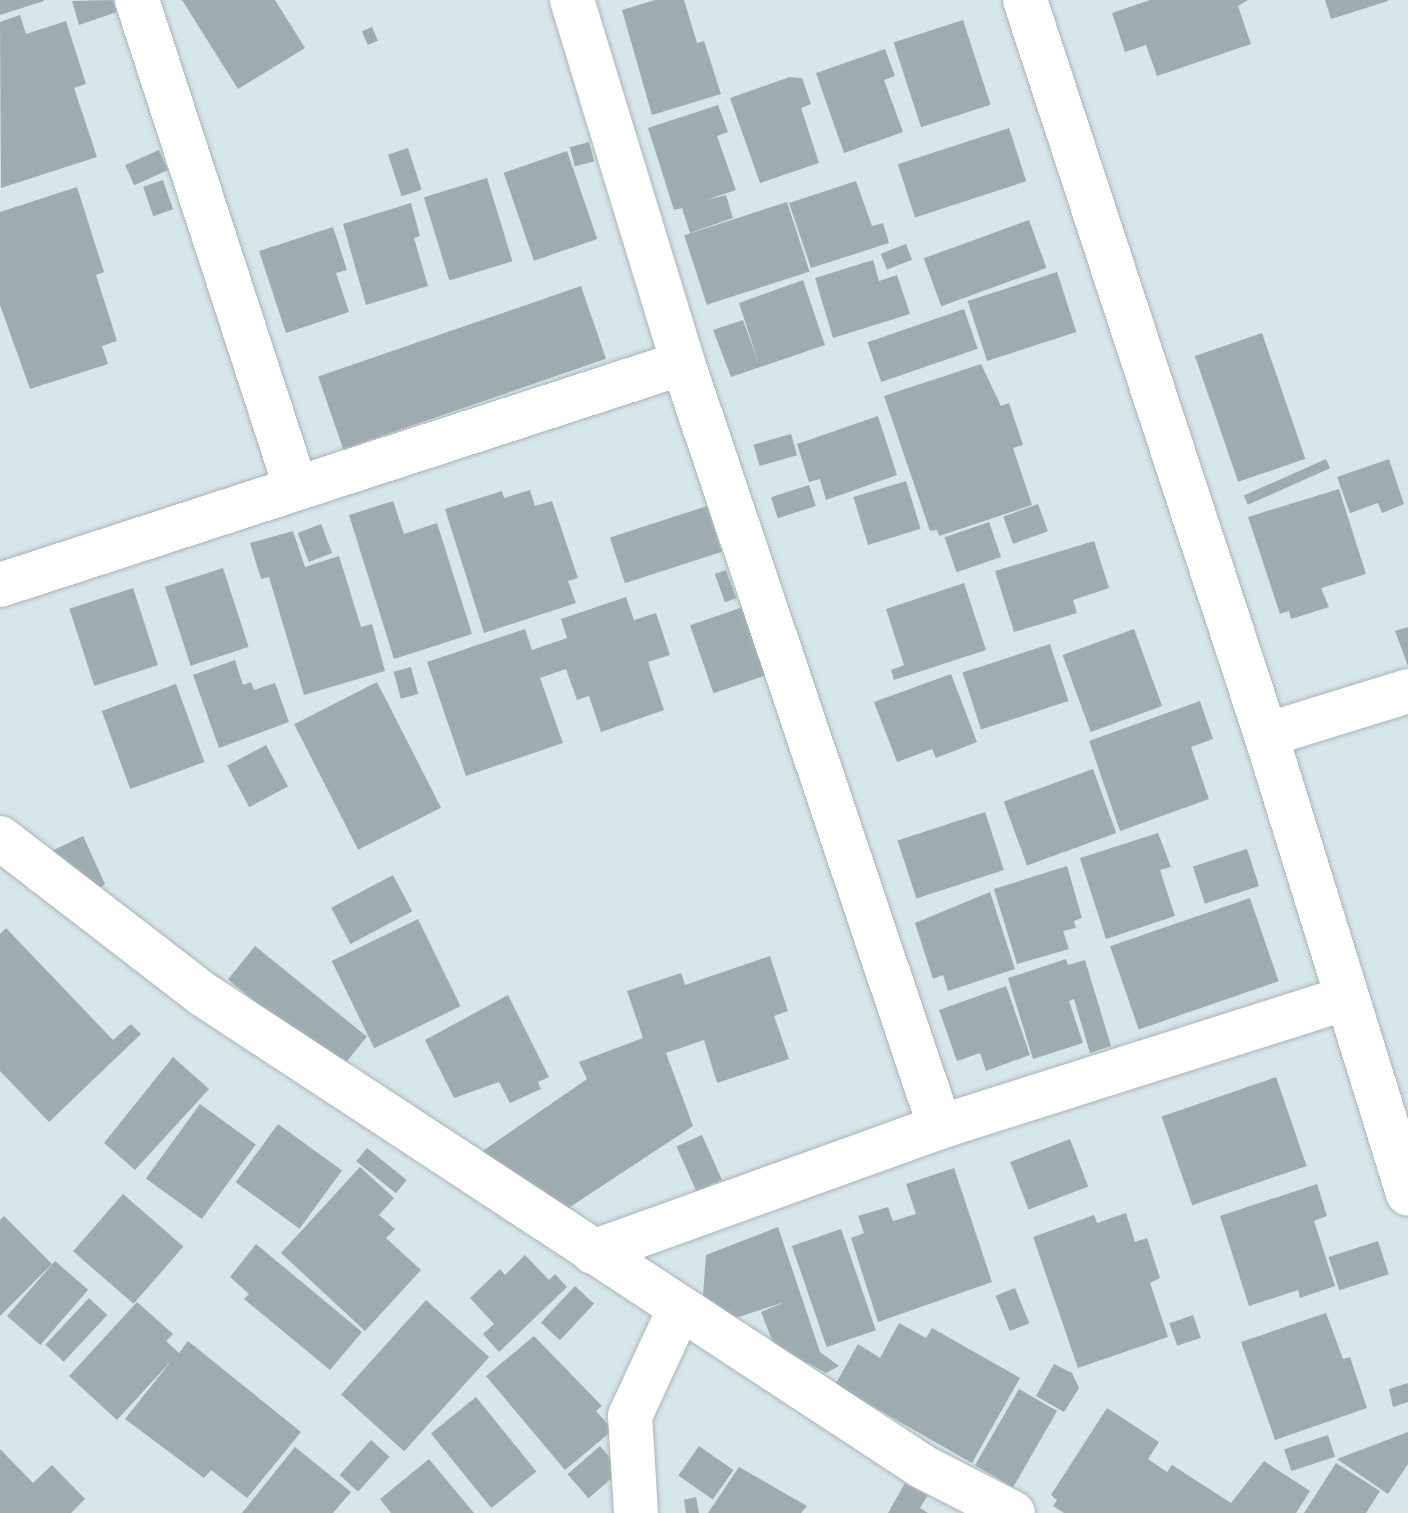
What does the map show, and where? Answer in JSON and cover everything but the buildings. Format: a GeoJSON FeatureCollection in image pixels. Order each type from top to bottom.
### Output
{"type":"FeatureCollection","features":[{"type":"Feature","properties":{"kind":"street"},"geometry":{"type":"LineString","coordinates":[[137,0],[295,485]]}},
{"type":"Feature","properties":{"kind":"street"},"geometry":{"type":"LineString","coordinates":[[572,0],[683,363],[940,1127]]}},
{"type":"Feature","properties":{"kind":"street"},"geometry":{"type":"LineString","coordinates":[[1025,0],[1266,735],[1408,1193]]}},
{"type":"Feature","properties":{"kind":"street"},"geometry":{"type":"LineString","coordinates":[[0,585],[295,485],[683,363]]}},
{"type":"Feature","properties":{"kind":"street"},"geometry":{"type":"LineString","coordinates":[[1266,735],[1408,691]]}},
{"type":"Feature","properties":{"kind":"street"},"geometry":{"type":"LineString","coordinates":[[0,838],[204,995],[679,1310],[923,1467],[1013,1513]]}},
{"type":"Feature","properties":{"kind":"street"},"geometry":{"type":"LineString","coordinates":[[593,1252],[940,1127],[1347,998]]}},
{"type":"Feature","properties":{"kind":"street"},"geometry":{"type":"LineString","coordinates":[[636,1513],[631,1498],[630,1416],[679,1310]]}}]}
